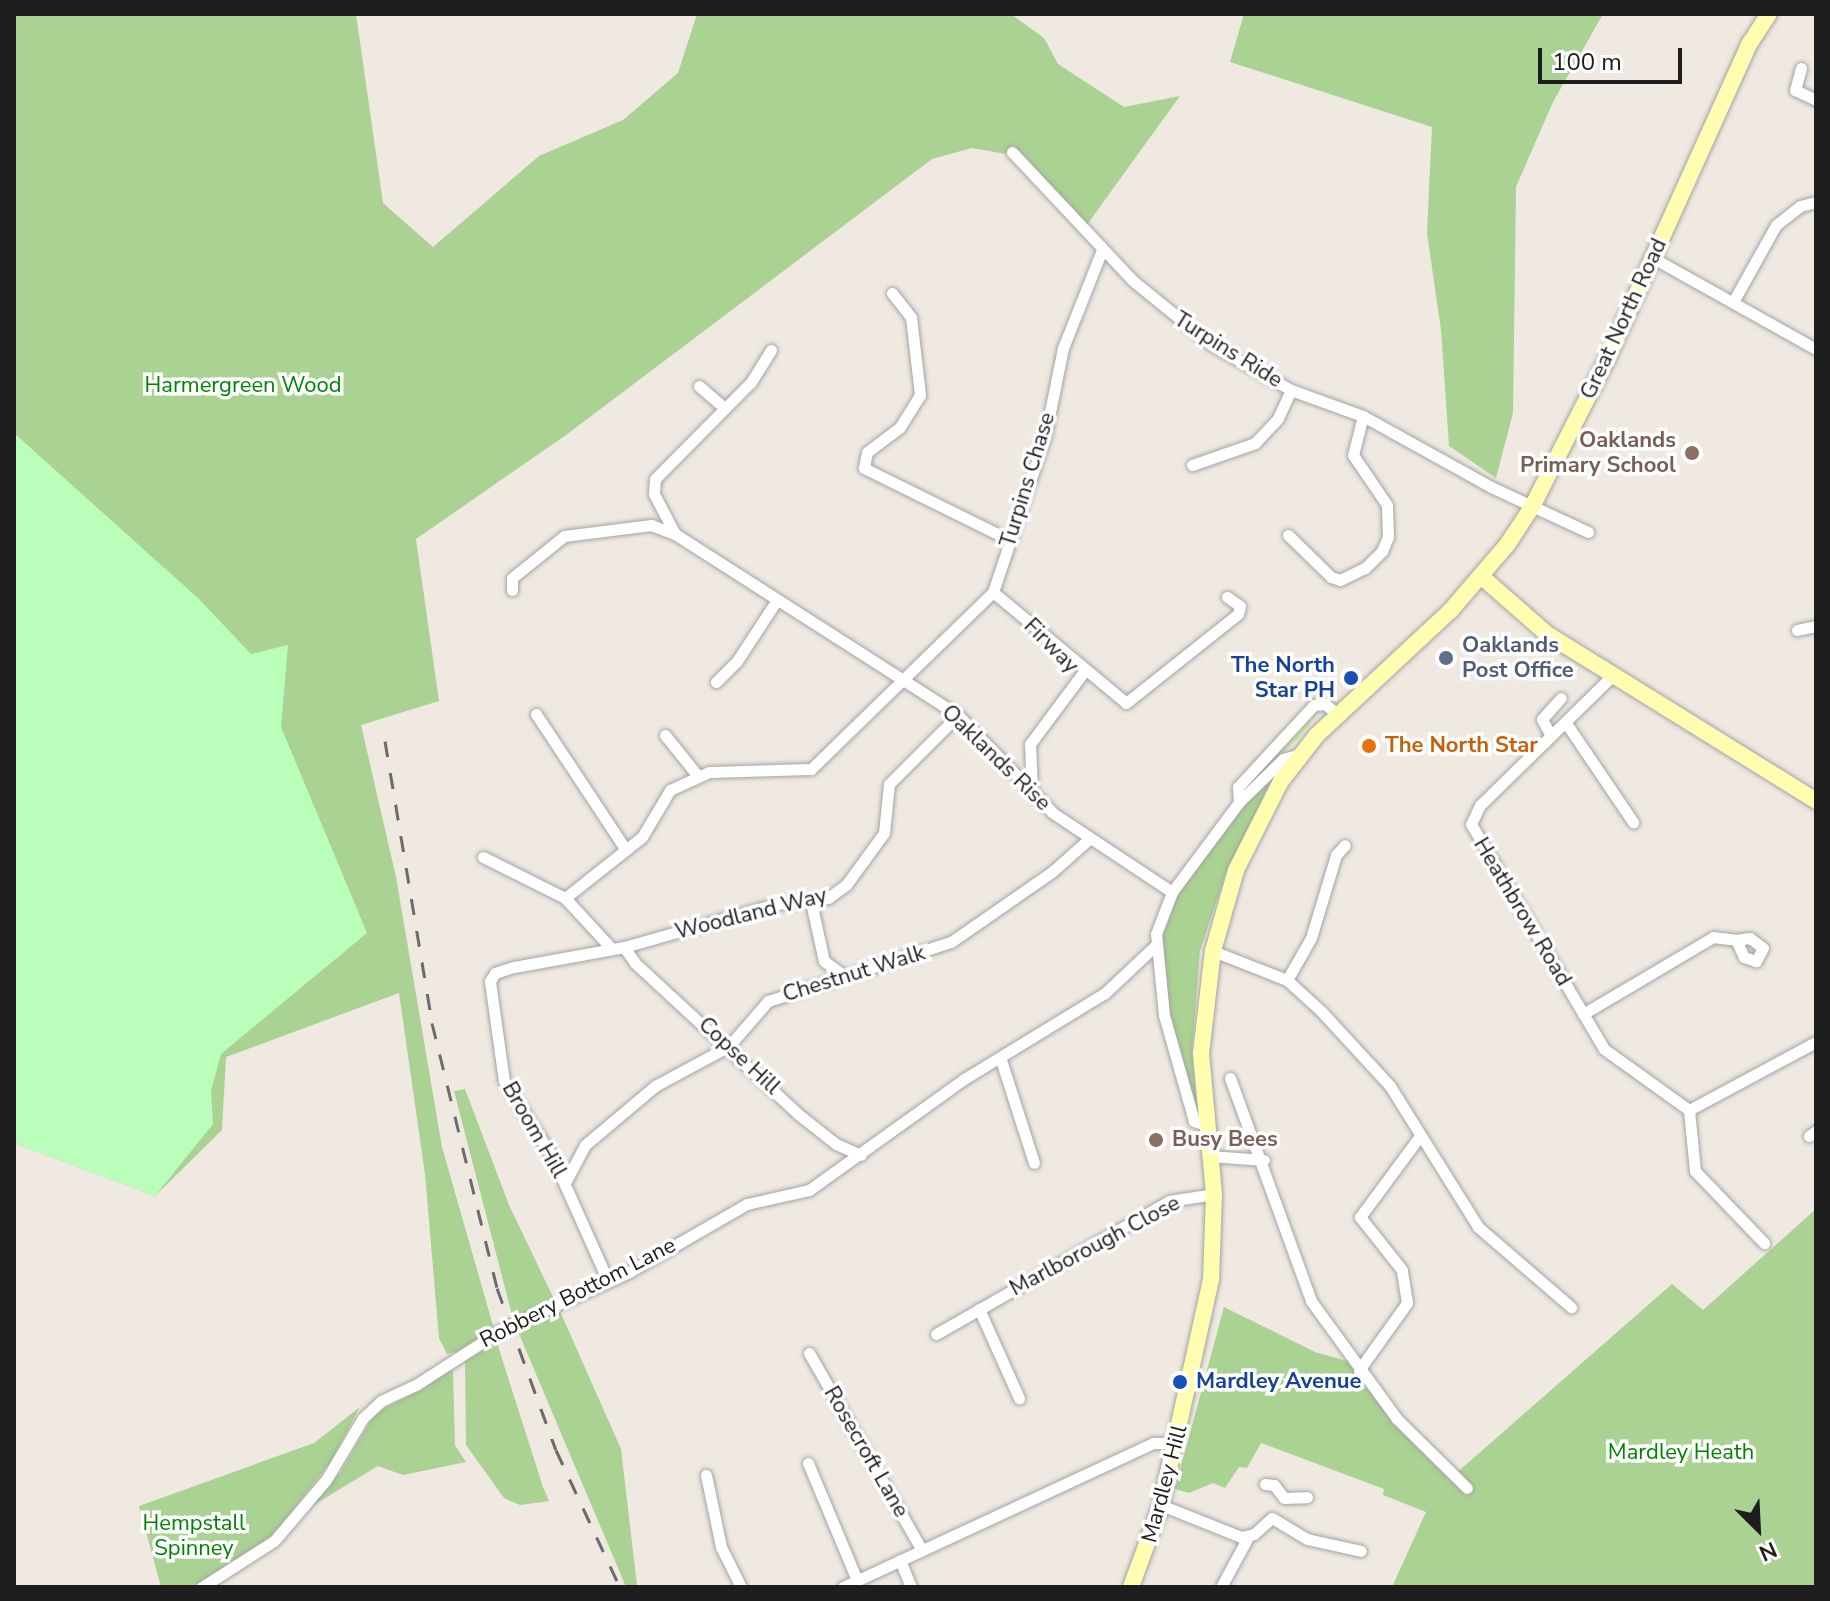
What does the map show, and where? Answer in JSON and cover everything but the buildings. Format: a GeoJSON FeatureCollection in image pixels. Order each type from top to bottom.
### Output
{"type":"FeatureCollection","features":[{"type":"Feature","properties":{"kind":"main road"},"geometry":{"type":"LineString","coordinates":[[1750,43],[1756,14]]}},
{"type":"Feature","properties":{"kind":"main road"},"geometry":{"type":"LineString","coordinates":[[1750,43],[1769,14]]}},
{"type":"Feature","properties":{"kind":"main road","name":"Great North Road"},"geometry":{"type":"LineString","coordinates":[[1213,951],[1236,870],[1275,778],[1337,714],[1482,577],[1532,507],[1653,258],[1750,43]]}},
{"type":"Feature","properties":{"kind":"main road"},"geometry":{"type":"LineString","coordinates":[[1482,577],[1547,634],[1816,801]]}},
{"type":"Feature","properties":{"kind":"main road","name":"Mardley Hill"},"geometry":{"type":"LineString","coordinates":[[1131,1587],[1161,1505],[1211,1280],[1214,1194],[1201,1054],[1213,951]]}},
{"type":"Feature","properties":{"kind":"street"},"geometry":{"type":"LineString","coordinates":[[1801,68],[1795,90],[1816,100]]}},
{"type":"Feature","properties":{"kind":"street","name":"Turpins Ride"},"geometry":{"type":"LineString","coordinates":[[1012,152],[1102,250],[1212,345],[1291,390],[1363,416],[1532,507],[1588,532]]}},
{"type":"Feature","properties":{"kind":"street"},"geometry":{"type":"LineString","coordinates":[[1733,302],[1776,225],[1800,206],[1816,202]]}},
{"type":"Feature","properties":{"kind":"street","name":"Turpins Chase"},"geometry":{"type":"LineString","coordinates":[[697,775],[746,768],[805,772],[993,592],[1045,437],[1063,348],[1102,250]]}},
{"type":"Feature","properties":{"kind":"street"},"geometry":{"type":"LineString","coordinates":[[1653,258],[1816,349]]}},
{"type":"Feature","properties":{"kind":"street"},"geometry":{"type":"LineString","coordinates":[[892,293],[911,317],[920,395],[899,428],[867,452],[864,468],[1010,540]]}},
{"type":"Feature","properties":{"kind":"street","name":"Oaklands Rise"},"geometry":{"type":"LineString","coordinates":[[771,350],[750,383],[722,406],[655,479],[654,494],[675,534],[775,603],[958,715],[1032,791],[1089,839],[1172,892]]}},
{"type":"Feature","properties":{"kind":"street"},"geometry":{"type":"LineString","coordinates":[[699,386],[722,406]]}},
{"type":"Feature","properties":{"kind":"street"},"geometry":{"type":"LineString","coordinates":[[1192,465],[1255,443],[1278,418],[1291,390]]}},
{"type":"Feature","properties":{"kind":"street"},"geometry":{"type":"LineString","coordinates":[[1288,535],[1340,580],[1365,568],[1382,551],[1390,521],[1387,505],[1353,455],[1363,416]]}},
{"type":"Feature","properties":{"kind":"street"},"geometry":{"type":"LineString","coordinates":[[512,590],[512,578],[564,536],[651,525],[675,534]]}},
{"type":"Feature","properties":{"kind":"street","name":"Firway"},"geometry":{"type":"LineString","coordinates":[[993,592],[1083,673],[1030,744],[1032,791]]}},
{"type":"Feature","properties":{"kind":"street"},"geometry":{"type":"LineString","coordinates":[[1083,673],[1126,703],[1238,614],[1240,606],[1227,597]]}},
{"type":"Feature","properties":{"kind":"street"},"geometry":{"type":"LineString","coordinates":[[716,682],[737,661],[775,603]]}},
{"type":"Feature","properties":{"kind":"street"},"geometry":{"type":"LineString","coordinates":[[1797,630],[1816,626]]}},
{"type":"Feature","properties":{"kind":"street","name":"Heathbrow Road"},"geometry":{"type":"LineString","coordinates":[[1583,1014],[1471,824],[1480,805],[1614,674]]}},
{"type":"Feature","properties":{"kind":"street"},"geometry":{"type":"LineString","coordinates":[[1551,736],[1542,719],[1561,698]]}},
{"type":"Feature","properties":{"kind":"street"},"geometry":{"type":"LineString","coordinates":[[1239,802],[1238,787],[1314,705],[1325,704],[1337,714]]}},
{"type":"Feature","properties":{"kind":"street"},"geometry":{"type":"LineString","coordinates":[[536,714],[626,850]]}},
{"type":"Feature","properties":{"kind":"street","name":"Woodland Way"},"geometry":{"type":"LineString","coordinates":[[495,973],[618,948],[776,904],[811,902],[846,885],[884,833],[889,784],[958,715]]}},
{"type":"Feature","properties":{"kind":"street"},"geometry":{"type":"LineString","coordinates":[[1566,723],[1633,822]]}},
{"type":"Feature","properties":{"kind":"street"},"geometry":{"type":"LineString","coordinates":[[483,857],[565,898],[649,829],[670,790],[697,775],[665,735]]}},
{"type":"Feature","properties":{"kind":"street"},"geometry":{"type":"LineString","coordinates":[[1206,1125],[1196,1124],[1191,1112],[1164,1015],[1156,945],[1172,892],[1239,802],[1275,778]]}},
{"type":"Feature","properties":{"kind":"street","name":"Chestnut Walk"},"geometry":{"type":"LineString","coordinates":[[565,1183],[578,1152],[648,1092],[729,1046],[756,1010],[815,984],[893,964],[951,942],[1053,871],[1089,839]]}},
{"type":"Feature","properties":{"kind":"street"},"geometry":{"type":"LineString","coordinates":[[1287,980],[1311,938],[1336,855],[1345,845]]}},
{"type":"Feature","properties":{"kind":"street","name":"Copse Hill"},"geometry":{"type":"LineString","coordinates":[[565,898],[729,1046],[798,1114],[836,1144],[861,1155]]}},
{"type":"Feature","properties":{"kind":"street"},"geometry":{"type":"LineString","coordinates":[[811,902],[824,961],[815,984]]}},
{"type":"Feature","properties":{"kind":"street"},"geometry":{"type":"LineString","coordinates":[[1736,940],[1713,937],[1583,1014],[1604,1049],[1689,1110],[1695,1171],[1764,1243]]}},
{"type":"Feature","properties":{"kind":"street","name":"Robbery Bottom Lane"},"geometry":{"type":"LineString","coordinates":[[202,1587],[274,1541],[326,1480],[363,1418],[381,1401],[416,1385],[503,1329],[608,1281],[747,1204],[809,1190],[956,1085],[1105,993],[1156,945]]}},
{"type":"Feature","properties":{"kind":"street"},"geometry":{"type":"LineString","coordinates":[[1213,951],[1287,980],[1390,1086],[1420,1136],[1440,1158],[1478,1227],[1571,1307]]}},
{"type":"Feature","properties":{"kind":"street"},"geometry":{"type":"LineString","coordinates":[[824,961],[843,975]]}},
{"type":"Feature","properties":{"kind":"street","name":"Broom Hill"},"geometry":{"type":"LineString","coordinates":[[495,973],[488,990],[504,1081],[565,1183],[608,1281]]}},
{"type":"Feature","properties":{"kind":"street"},"geometry":{"type":"LineString","coordinates":[[1689,1110],[1816,1042]]}},
{"type":"Feature","properties":{"kind":"street"},"geometry":{"type":"LineString","coordinates":[[1001,1060],[1034,1163]]}},
{"type":"Feature","properties":{"kind":"street"},"geometry":{"type":"LineString","coordinates":[[1230,1078],[1243,1125],[1264,1160],[1311,1301],[1397,1419],[1467,1488]]}},
{"type":"Feature","properties":{"kind":"street"},"geometry":{"type":"LineString","coordinates":[[1359,1370],[1407,1303],[1402,1270],[1360,1217],[1420,1136]]}},
{"type":"Feature","properties":{"kind":"street"},"geometry":{"type":"LineString","coordinates":[[1210,1156],[1264,1160]]}},
{"type":"Feature","properties":{"kind":"street","name":"Marlborough Close"},"geometry":{"type":"LineString","coordinates":[[936,1334],[1169,1201],[1214,1194]]}},
{"type":"Feature","properties":{"kind":"street"},"geometry":{"type":"LineString","coordinates":[[979,1309],[1019,1398]]}},
{"type":"Feature","properties":{"kind":"street","name":"Rosecroft Lane"},"geometry":{"type":"LineString","coordinates":[[809,1353],[922,1550]]}},
{"type":"Feature","properties":{"kind":"street"},"geometry":{"type":"LineString","coordinates":[[843,1587],[1153,1443],[1177,1443]]}},
{"type":"Feature","properties":{"kind":"street"},"geometry":{"type":"LineString","coordinates":[[808,1463],[857,1580]]}},
{"type":"Feature","properties":{"kind":"street"},"geometry":{"type":"LineString","coordinates":[[706,1475],[721,1547],[741,1587]]}},
{"type":"Feature","properties":{"kind":"street"},"geometry":{"type":"LineString","coordinates":[[1265,1484],[1274,1485],[1284,1498]]}},
{"type":"Feature","properties":{"kind":"street"},"geometry":{"type":"LineString","coordinates":[[1284,1498],[1307,1497]]}},
{"type":"Feature","properties":{"kind":"street"},"geometry":{"type":"LineString","coordinates":[[1221,1587],[1248,1537],[1272,1518],[1284,1498]]}},
{"type":"Feature","properties":{"kind":"street"},"geometry":{"type":"LineString","coordinates":[[1161,1505],[1248,1537]]}},
{"type":"Feature","properties":{"kind":"street"},"geometry":{"type":"LineString","coordinates":[[1272,1518],[1307,1539],[1361,1551]]}},
{"type":"Feature","properties":{"kind":"street"},"geometry":{"type":"LineString","coordinates":[[900,1560],[911,1587]]}},
{"type":"Feature","properties":{"kind":"green space","name":"Harmergreen Wood"},"geometry":{"type":"Polygon","coordinates":[[[14,14],[356,14],[383,203],[433,247],[539,156],[623,120],[678,73],[697,14],[1011,14],[1044,38],[1058,64],[1124,107],[1180,96],[1086,226],[1019,150],[1012,155],[972,148],[932,159],[566,435],[416,539],[439,701],[361,725],[396,877],[442,1147],[494,1329],[456,1352],[447,1354],[439,1338],[425,1174],[399,993],[226,1057],[222,1130],[155,1196],[14,1143],[14,14]]]}},
{"type":"Feature","properties":{"kind":"green space"},"geometry":{"type":"Polygon","coordinates":[[[1244,14],[1603,14],[1553,102],[1516,187],[1513,413],[1496,478],[1449,446],[1441,330],[1427,233],[1432,127],[1230,62],[1244,14]]]}},
{"type":"Feature","properties":{"kind":"green space"},"geometry":{"type":"Polygon","coordinates":[[[14,433],[199,599],[251,654],[288,645],[281,727],[367,933],[221,1054],[211,1091],[213,1124],[155,1196],[14,1143],[14,433]]]}},
{"type":"Feature","properties":{"kind":"green space"},"geometry":{"type":"Polygon","coordinates":[[[1321,708],[1299,738],[1247,784],[1317,709],[1321,708]]]}},
{"type":"Feature","properties":{"kind":"green space"},"geometry":{"type":"Polygon","coordinates":[[[1262,783],[1271,787],[1227,870],[1200,951],[1192,1051],[1197,1113],[1169,1019],[1160,936],[1177,893],[1244,798],[1262,783]]]}},
{"type":"Feature","properties":{"kind":"green space"},"geometry":{"type":"Polygon","coordinates":[[[465,1089],[509,1205],[554,1299],[513,1319],[454,1091],[465,1089]]]}},
{"type":"Feature","properties":{"kind":"green space","name":"Mardley Heath"},"geometry":{"type":"Polygon","coordinates":[[[1816,1209],[1816,1587],[1392,1587],[1426,1512],[1383,1495],[1384,1489],[1261,1443],[1247,1468],[1239,1467],[1225,1488],[1213,1483],[1189,1493],[1175,1489],[1224,1307],[1315,1352],[1347,1361],[1391,1416],[1453,1476],[1672,1284],[1703,1310],[1816,1209]]]}},
{"type":"Feature","properties":{"kind":"green space"},"geometry":{"type":"Polygon","coordinates":[[[559,1309],[621,1449],[637,1585],[633,1587],[626,1587],[517,1329],[559,1309]]]}},
{"type":"Feature","properties":{"kind":"green space"},"geometry":{"type":"Polygon","coordinates":[[[497,1343],[549,1501],[520,1505],[504,1498],[466,1445],[465,1361],[497,1343]]]}},
{"type":"Feature","properties":{"kind":"green space"},"geometry":{"type":"Polygon","coordinates":[[[445,1371],[453,1371],[455,1445],[466,1462],[403,1475],[378,1466],[302,1512],[340,1473],[375,1413],[425,1388],[445,1371]]]}},
{"type":"Feature","properties":{"kind":"green space","name":"Hempstall Spinney"},"geometry":{"type":"Polygon","coordinates":[[[360,1407],[330,1463],[269,1540],[192,1587],[161,1587],[139,1506],[314,1443],[360,1407]]]}},
{"type":"Feature","properties":{"kind":"railway"},"geometry":{"type":"LineString","coordinates":[[385,741],[432,1023],[497,1288],[556,1450],[620,1587]]}},
{"type":"Feature","properties":{"kind":"place","name":"Oaklands Primary School"},"geometry":{"type":"Point","coordinates":[1692,453]}},
{"type":"Feature","properties":{"kind":"place","name":"Oaklands Post Office"},"geometry":{"type":"Point","coordinates":[1446,658]}},
{"type":"Feature","properties":{"kind":"place","name":"The North Star PH"},"geometry":{"type":"Point","coordinates":[1351,678]}},
{"type":"Feature","properties":{"kind":"place","name":"The North Star"},"geometry":{"type":"Point","coordinates":[1369,746]}},
{"type":"Feature","properties":{"kind":"place","name":"Busy Bees"},"geometry":{"type":"Point","coordinates":[1156,1140]}},
{"type":"Feature","properties":{"kind":"place","name":"Mardley Avenue"},"geometry":{"type":"Point","coordinates":[1180,1382]}}]}
